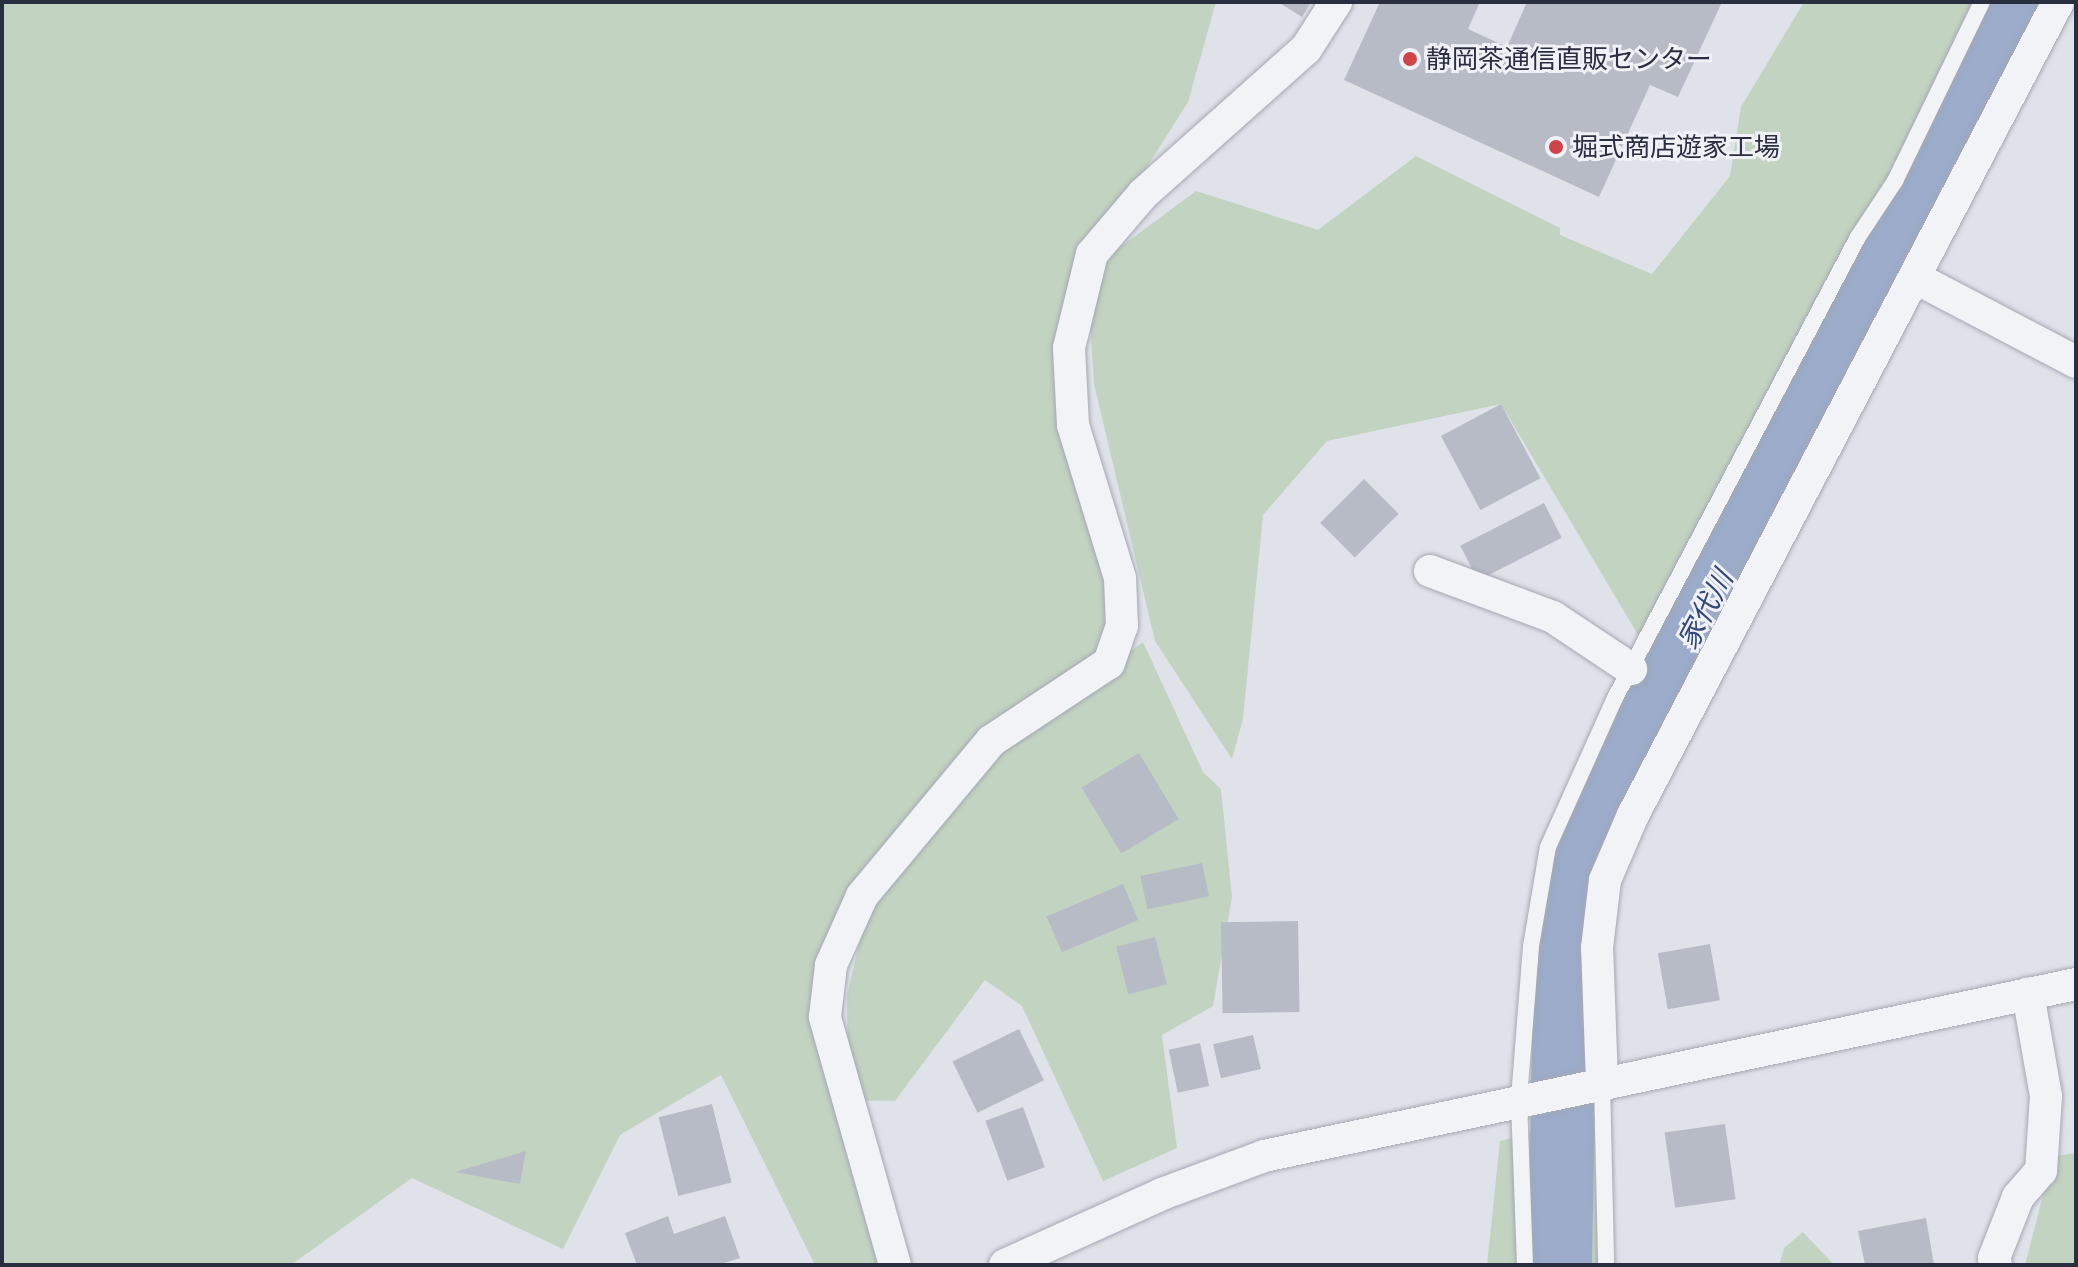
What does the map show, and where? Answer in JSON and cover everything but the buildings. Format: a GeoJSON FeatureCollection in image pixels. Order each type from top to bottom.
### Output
{"type":"FeatureCollection","features":[{"type":"Feature","properties":{"kind":"street"},"geometry":{"type":"LineString","coordinates":[[895,1265],[825,1017],[831,965],[862,896],[991,741],[1109,663],[1122,626],[1120,578],[1073,425],[1069,348],[1092,254],[1143,194],[1306,49],[1336,2]]}},
{"type":"Feature","properties":{"kind":"street"},"geometry":{"type":"LineString","coordinates":[[1602,1082],[1597,948],[1605,880],[1633,815],[2058,2]]}},
{"type":"Feature","properties":{"kind":"street"},"geometry":{"type":"LineString","coordinates":[[1916,278],[2076,362]]}},
{"type":"Feature","properties":{"kind":"street"},"geometry":{"type":"LineString","coordinates":[[1430,571],[1553,617],[1631,669]]}},
{"type":"Feature","properties":{"kind":"street"},"geometry":{"type":"LineString","coordinates":[[1025,1261],[1162,1194],[1264,1156],[1530,1097],[2076,984]]}},
{"type":"Feature","properties":{"kind":"street"},"geometry":{"type":"LineString","coordinates":[[1996,1265],[1994,1258],[2018,1197],[2041,1171],[2046,1096],[2028,994]]}},
{"type":"Feature","properties":{"kind":"lane"},"geometry":{"type":"LineString","coordinates":[[1525,1265],[1531,946],[1548,847],[1631,669],[1858,237],[1895,181],[1982,2]]}},
{"type":"Feature","properties":{"kind":"lane"},"geometry":{"type":"LineString","coordinates":[[1602,1082],[1606,1265]]}},
{"type":"Feature","properties":{"kind":"green space"},"geometry":{"type":"Polygon","coordinates":[[[2,2],[1216,2],[1188,102],[1092,254],[1088,271],[1196,191],[1318,230],[1416,156],[1560,228],[1560,235],[1652,274],[1730,176],[1741,107],[1804,2],[1988,2],[1644,645],[1501,404],[1327,441],[1263,515],[1243,719],[1232,759],[1155,641],[1094,384],[1087,276],[1069,348],[1122,626],[1044,712],[1143,642],[1203,772],[1221,789],[1232,897],[1213,1006],[1162,1035],[1177,1148],[1103,1181],[1022,1006],[985,980],[895,1101],[849,1100],[895,1265],[815,1265],[721,1075],[620,1135],[563,1249],[412,1178],[291,1265],[2,1265],[2,2]],[[873,886],[831,965],[848,1095],[847,995],[873,886]]]}},
{"type":"Feature","properties":{"kind":"green space"},"geometry":{"type":"Polygon","coordinates":[[[1990,2],[2054,2],[1601,876],[1597,1055],[1538,1054],[1559,866],[1605,741],[1990,2]]]}},
{"type":"Feature","properties":{"kind":"green space"},"geometry":{"type":"Polygon","coordinates":[[[1595,1115],[1605,1265],[1487,1265],[1500,1141],[1595,1115]]]}},
{"type":"Feature","properties":{"kind":"green space"},"geometry":{"type":"Polygon","coordinates":[[[2076,1153],[2076,1265],[2025,1265],[2053,1156],[2076,1153]]]}},
{"type":"Feature","properties":{"kind":"green space"},"geometry":{"type":"Polygon","coordinates":[[[1803,1232],[1834,1265],[1779,1265],[1784,1248],[1803,1232]]]}},
{"type":"Feature","properties":{"kind":"waterway","name":"家代川"},"geometry":{"type":"LineString","coordinates":[[1560,1265],[1565,976],[1575,878],[1608,792],[2025,2]]}},
{"type":"Feature","properties":{"kind":"place","name":"静岡茶通信直販センター"},"geometry":{"type":"Point","coordinates":[1410,59]}},
{"type":"Feature","properties":{"kind":"place","name":"堀式商店遊家工場"},"geometry":{"type":"Point","coordinates":[1556,147]}}]}
